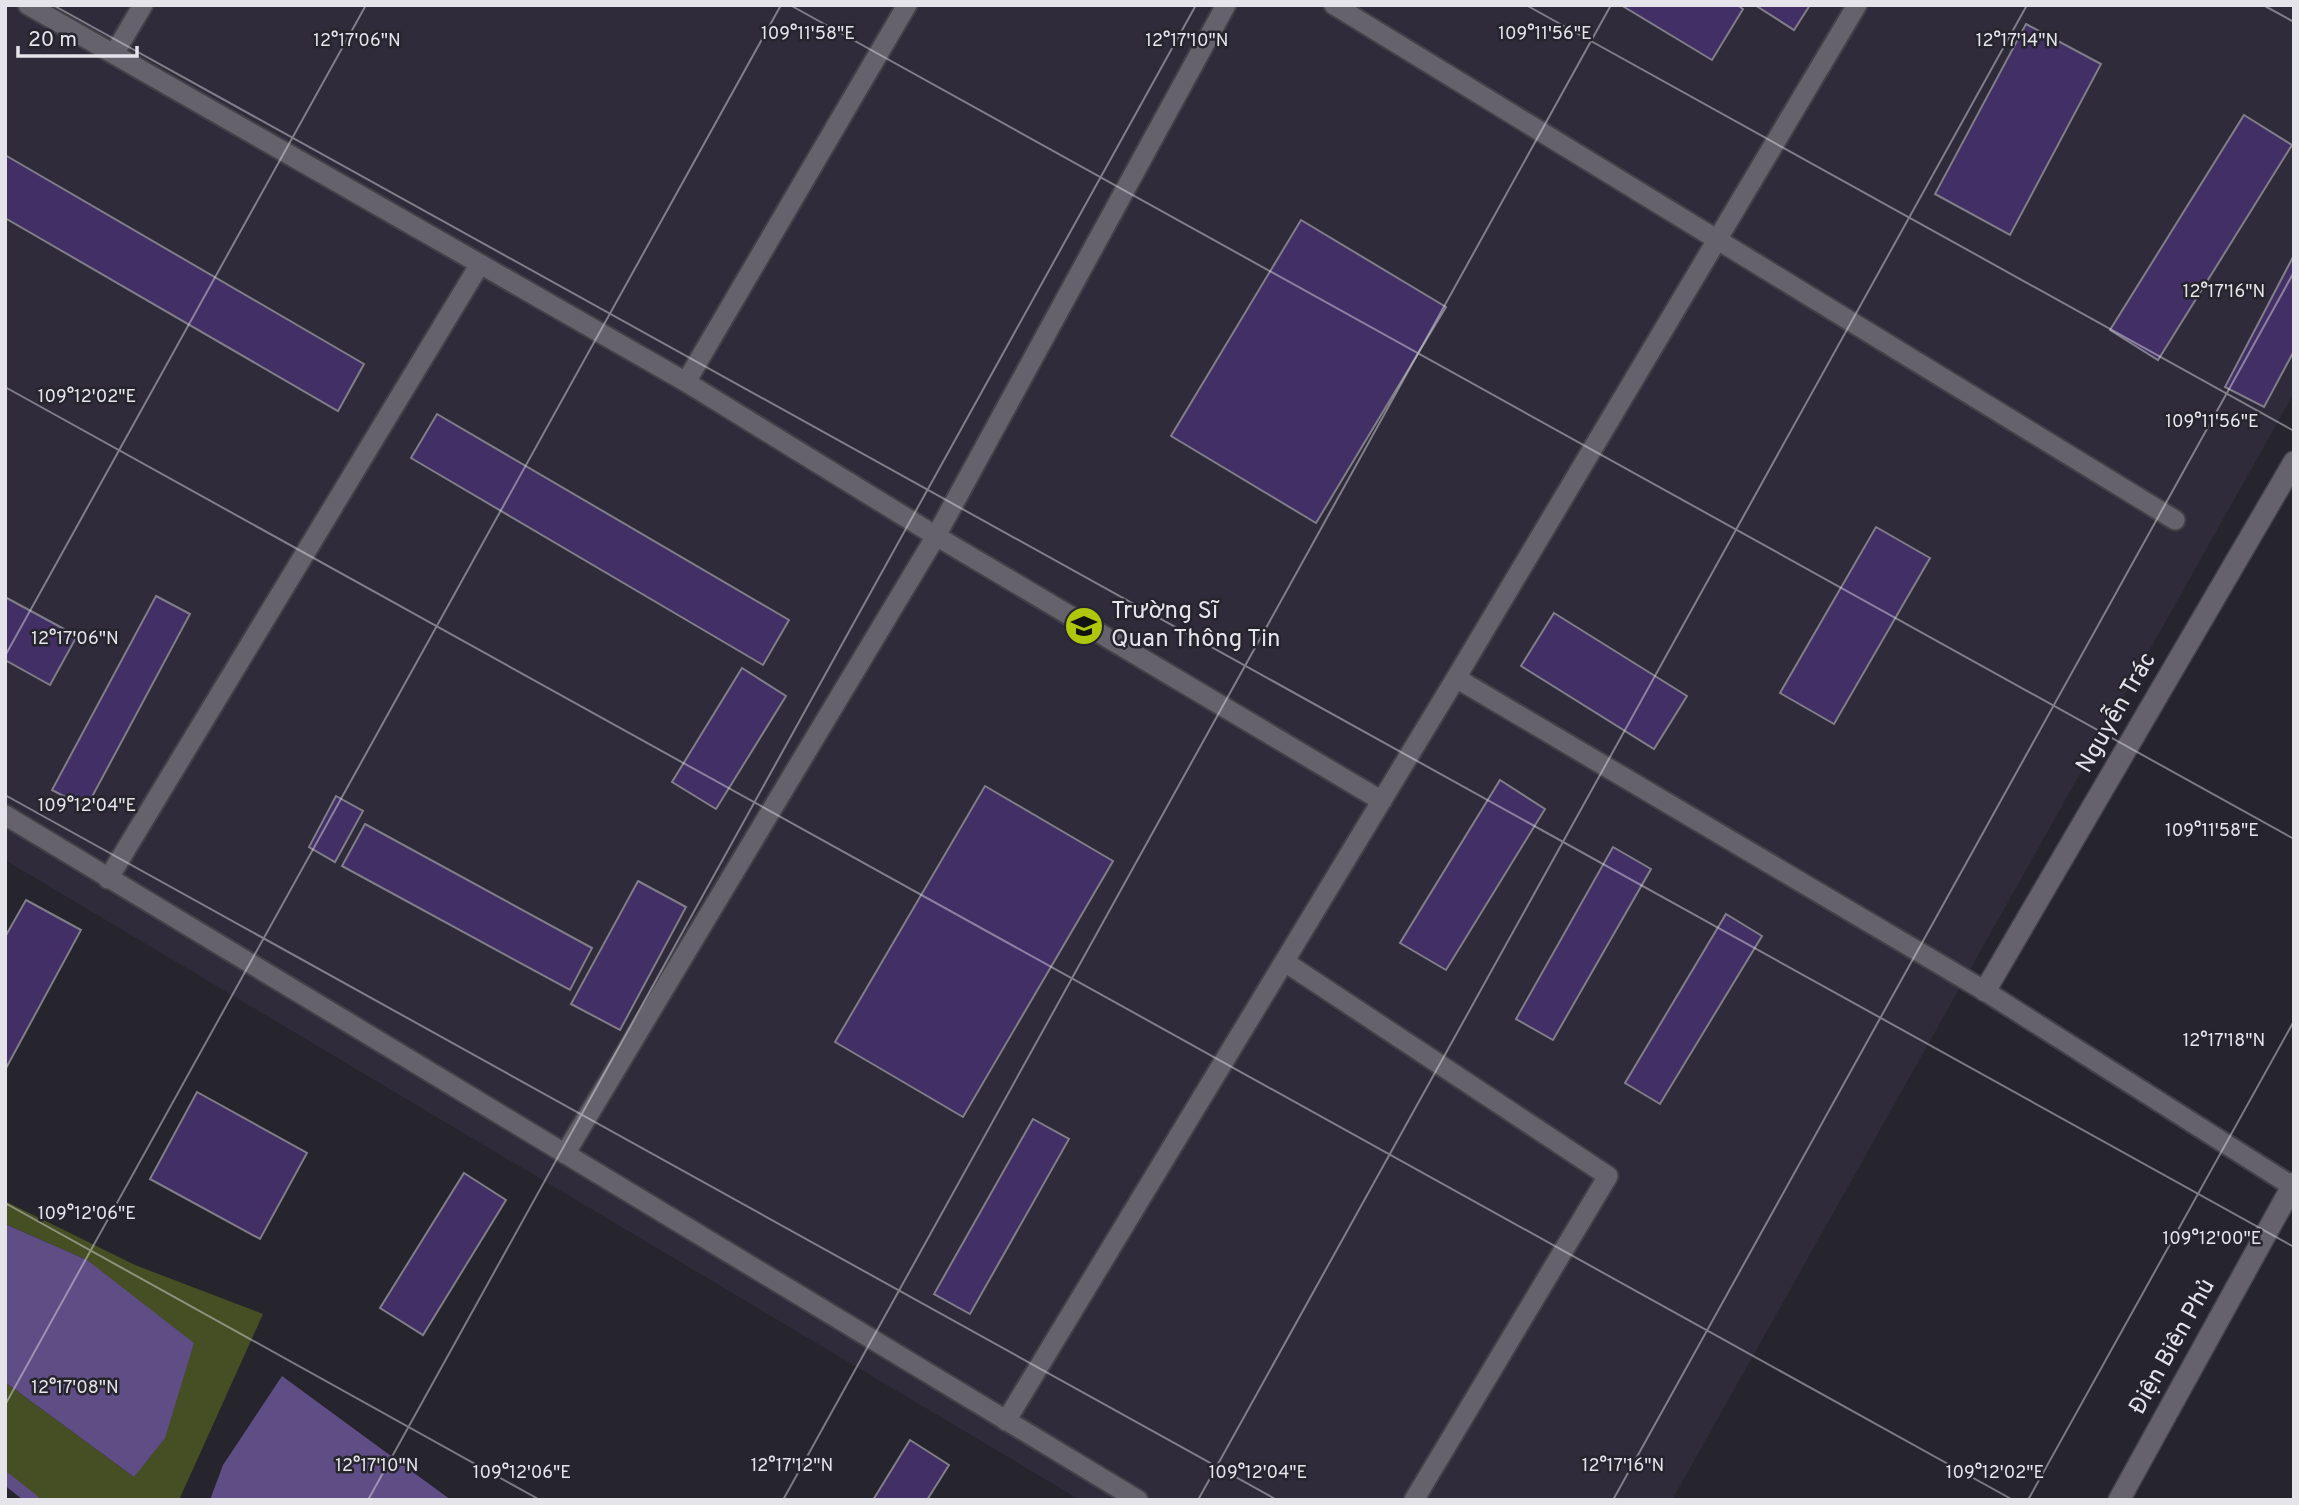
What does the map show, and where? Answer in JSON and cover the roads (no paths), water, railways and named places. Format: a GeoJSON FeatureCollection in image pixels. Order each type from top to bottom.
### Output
{"type":"FeatureCollection","features":[{"type":"Feature","properties":{"kind":"street","name":"Nguyễn Trác"},"geometry":{"type":"LineString","coordinates":[[1985,991],[2294,462]]}},
{"type":"Feature","properties":{"kind":"street","name":"Điện Biên Phủ"},"geometry":{"type":"LineString","coordinates":[[2119,1500],[2293,1185]]}},
{"type":"Feature","properties":{"kind":"lane"},"geometry":{"type":"LineString","coordinates":[[28,5],[686,382],[936,536],[1382,801]]}},
{"type":"Feature","properties":{"kind":"lane"},"geometry":{"type":"LineString","coordinates":[[114,54],[143,5]]}},
{"type":"Feature","properties":{"kind":"lane"},"geometry":{"type":"LineString","coordinates":[[686,382],[907,5]]}},
{"type":"Feature","properties":{"kind":"lane"},"geometry":{"type":"LineString","coordinates":[[565,1154],[936,536],[1226,5]]}},
{"type":"Feature","properties":{"kind":"lane"},"geometry":{"type":"LineString","coordinates":[[1334,5],[2175,520]]}},
{"type":"Feature","properties":{"kind":"lane"},"geometry":{"type":"LineString","coordinates":[[1006,1421],[1456,678],[1857,5]]}},
{"type":"Feature","properties":{"kind":"lane"},"geometry":{"type":"LineString","coordinates":[[107,879],[480,264]]}},
{"type":"Feature","properties":{"kind":"lane"},"geometry":{"type":"LineString","coordinates":[[1456,678],[1985,991],[2293,1185]]}},
{"type":"Feature","properties":{"kind":"lane"},"geometry":{"type":"LineString","coordinates":[[5,815],[1138,1500]]}},
{"type":"Feature","properties":{"kind":"lane"},"geometry":{"type":"LineString","coordinates":[[1285,962],[1608,1176],[1414,1500]]}},
{"type":"Feature","properties":{"kind":"waterway"},"geometry":{"type":"LineString","coordinates":[[5,1478],[33,1500]]}},
{"type":"Feature","properties":{"kind":"place","name":"Trường Sĩ Quan Thông Tin"},"geometry":{"type":"Point","coordinates":[1084,626]}}]}
